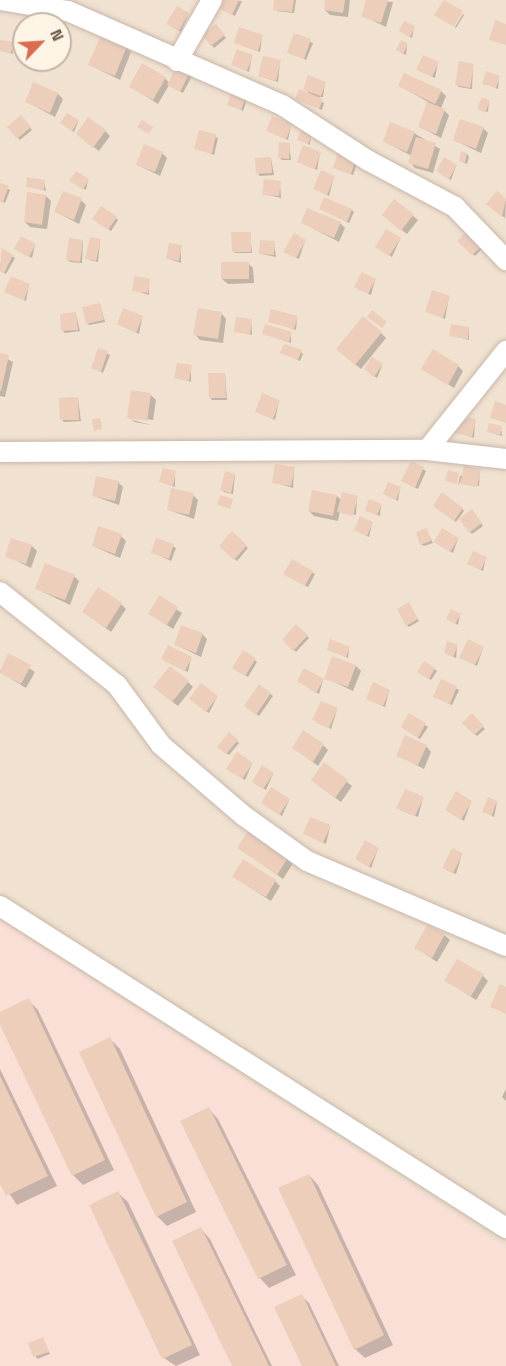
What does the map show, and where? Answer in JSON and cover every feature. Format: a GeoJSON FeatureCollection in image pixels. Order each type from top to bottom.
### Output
{"type":"FeatureCollection","features":[{"type":"Feature","properties":{"kind":"street"},"geometry":{"type":"LineString","coordinates":[[0,0],[68,5],[177,61],[282,105],[369,161],[455,207],[506,260]]}},
{"type":"Feature","properties":{"kind":"street"},"geometry":{"type":"LineString","coordinates":[[177,61],[212,0]]}},
{"type":"Feature","properties":{"kind":"street"},"geometry":{"type":"LineString","coordinates":[[427,450],[506,351]]}},
{"type":"Feature","properties":{"kind":"street"},"geometry":{"type":"LineString","coordinates":[[0,452],[427,450],[506,459]]}},
{"type":"Feature","properties":{"kind":"street"},"geometry":{"type":"LineString","coordinates":[[0,592],[117,686],[161,745],[271,835],[308,861],[506,946]]}},
{"type":"Feature","properties":{"kind":"street"},"geometry":{"type":"LineString","coordinates":[[0,906],[504,1223]]}},
{"type":"Feature","properties":{"kind":"shaded area"},"geometry":{"type":"Polygon","coordinates":[[[0,0],[506,0],[506,1366],[0,1366],[0,0]]]}},
{"type":"Feature","properties":{"kind":"shaded area"},"geometry":{"type":"Polygon","coordinates":[[[0,919],[506,1248],[506,1366],[0,1366],[0,919]]]}},
{"type":"Feature","properties":{"kind":"building"},"geometry":{"type":"Polygon","coordinates":[[[221,0],[239,0],[232,15],[218,8],[221,0]]]}},
{"type":"Feature","properties":{"kind":"building"},"geometry":{"type":"Polygon","coordinates":[[[274,0],[294,0],[292,12],[273,10],[274,0]]]}},
{"type":"Feature","properties":{"kind":"building"},"geometry":{"type":"Polygon","coordinates":[[[325,0],[345,0],[343,13],[324,10],[325,0]]]}},
{"type":"Feature","properties":{"kind":"building"},"geometry":{"type":"Polygon","coordinates":[[[366,0],[388,0],[381,23],[361,17],[366,0]]]}},
{"type":"Feature","properties":{"kind":"building"},"geometry":{"type":"Polygon","coordinates":[[[444,0],[463,11],[454,27],[434,15],[444,0]]]}},
{"type":"Feature","properties":{"kind":"building"},"geometry":{"type":"Polygon","coordinates":[[[177,6],[189,13],[179,31],[166,24],[177,6]]]}},
{"type":"Feature","properties":{"kind":"building"},"geometry":{"type":"Polygon","coordinates":[[[495,20],[506,24],[506,45],[489,40],[495,20]]]}},
{"type":"Feature","properties":{"kind":"building"},"geometry":{"type":"Polygon","coordinates":[[[404,21],[415,26],[410,37],[399,31],[404,21]]]}},
{"type":"Feature","properties":{"kind":"building"},"geometry":{"type":"Polygon","coordinates":[[[216,24],[225,35],[211,46],[202,35],[216,24]]]}},
{"type":"Feature","properties":{"kind":"building"},"geometry":{"type":"Polygon","coordinates":[[[239,27],[263,35],[258,51],[234,43],[239,27]]]}},
{"type":"Feature","properties":{"kind":"building"},"geometry":{"type":"Polygon","coordinates":[[[294,33],[311,39],[304,59],[287,53],[294,33]]]}},
{"type":"Feature","properties":{"kind":"building"},"geometry":{"type":"Polygon","coordinates":[[[101,35],[127,46],[115,76],[88,65],[101,35]]]}},
{"type":"Feature","properties":{"kind":"building"},"geometry":{"type":"Polygon","coordinates":[[[0,40],[12,42],[11,53],[0,51],[0,40]]]}},
{"type":"Feature","properties":{"kind":"building"},"geometry":{"type":"Polygon","coordinates":[[[401,40],[408,44],[403,54],[396,50],[401,40]]]}},
{"type":"Feature","properties":{"kind":"building"},"geometry":{"type":"Polygon","coordinates":[[[237,49],[253,55],[247,71],[231,65],[237,49]]]}},
{"type":"Feature","properties":{"kind":"building"},"geometry":{"type":"Polygon","coordinates":[[[423,55],[439,62],[432,77],[416,70],[423,55]]]}},
{"type":"Feature","properties":{"kind":"building"},"geometry":{"type":"Polygon","coordinates":[[[263,56],[281,60],[276,81],[258,76],[263,56]]]}},
{"type":"Feature","properties":{"kind":"building"},"geometry":{"type":"Polygon","coordinates":[[[459,61],[474,64],[470,88],[455,85],[459,61]]]}},
{"type":"Feature","properties":{"kind":"building"},"geometry":{"type":"Polygon","coordinates":[[[142,63],[166,77],[153,100],[129,87],[142,63]]]}},
{"type":"Feature","properties":{"kind":"building"},"geometry":{"type":"Polygon","coordinates":[[[178,63],[191,70],[180,92],[167,85],[178,63]]]}},
{"type":"Feature","properties":{"kind":"building"},"geometry":{"type":"Polygon","coordinates":[[[486,71],[500,76],[496,88],[482,84],[486,71]]]}},
{"type":"Feature","properties":{"kind":"building"},"geometry":{"type":"Polygon","coordinates":[[[404,73],[442,90],[435,104],[398,86],[404,73]]]}},
{"type":"Feature","properties":{"kind":"building"},"geometry":{"type":"Polygon","coordinates":[[[308,75],[326,82],[321,96],[303,90],[308,75]]]}},
{"type":"Feature","properties":{"kind":"building"},"geometry":{"type":"Polygon","coordinates":[[[33,82],[58,93],[50,113],[25,102],[33,82]]]}},
{"type":"Feature","properties":{"kind":"building"},"geometry":{"type":"Polygon","coordinates":[[[299,89],[323,99],[319,109],[295,99],[299,89]]]}},
{"type":"Feature","properties":{"kind":"building"},"geometry":{"type":"Polygon","coordinates":[[[232,91],[246,96],[241,110],[227,105],[232,91]]]}},
{"type":"Feature","properties":{"kind":"building"},"geometry":{"type":"Polygon","coordinates":[[[482,97],[490,101],[485,113],[477,109],[482,97]]]}},
{"type":"Feature","properties":{"kind":"building"},"geometry":{"type":"Polygon","coordinates":[[[427,102],[445,109],[436,134],[418,127],[427,102]]]}},
{"type":"Feature","properties":{"kind":"building"},"geometry":{"type":"Polygon","coordinates":[[[67,113],[79,120],[72,131],[60,123],[67,113]]]}},
{"type":"Feature","properties":{"kind":"building"},"geometry":{"type":"Polygon","coordinates":[[[21,115],[31,127],[17,139],[7,127],[21,115]]]}},
{"type":"Feature","properties":{"kind":"building"},"geometry":{"type":"Polygon","coordinates":[[[272,116],[292,124],[286,139],[266,131],[272,116]]]}},
{"type":"Feature","properties":{"kind":"building"},"geometry":{"type":"Polygon","coordinates":[[[88,117],[106,130],[93,148],[76,134],[88,117]]]}},
{"type":"Feature","properties":{"kind":"building"},"geometry":{"type":"Polygon","coordinates":[[[460,119],[484,127],[476,149],[453,140],[460,119]]]}},
{"type":"Feature","properties":{"kind":"building"},"geometry":{"type":"Polygon","coordinates":[[[142,120],[153,127],[149,134],[137,127],[142,120]]]}},
{"type":"Feature","properties":{"kind":"building"},"geometry":{"type":"Polygon","coordinates":[[[390,122],[415,132],[407,152],[383,142],[390,122]]]}},
{"type":"Feature","properties":{"kind":"building"},"geometry":{"type":"Polygon","coordinates":[[[199,130],[216,134],[212,154],[194,149],[199,130]]]}},
{"type":"Feature","properties":{"kind":"building"},"geometry":{"type":"Polygon","coordinates":[[[301,130],[312,134],[308,144],[297,140],[301,130]]]}},
{"type":"Feature","properties":{"kind":"building"},"geometry":{"type":"Polygon","coordinates":[[[416,137],[436,143],[428,169],[408,163],[416,137]]]}},
{"type":"Feature","properties":{"kind":"building"},"geometry":{"type":"Polygon","coordinates":[[[279,142],[290,143],[289,159],[278,158],[279,142]]]}},
{"type":"Feature","properties":{"kind":"building"},"geometry":{"type":"Polygon","coordinates":[[[144,144],[163,152],[155,172],[136,165],[144,144]]]}},
{"type":"Feature","properties":{"kind":"building"},"geometry":{"type":"Polygon","coordinates":[[[303,145],[321,152],[315,169],[297,162],[303,145]]]}},
{"type":"Feature","properties":{"kind":"building"},"geometry":{"type":"Polygon","coordinates":[[[461,151],[467,153],[465,163],[459,161],[461,151]]]}},
{"type":"Feature","properties":{"kind":"building"},"geometry":{"type":"Polygon","coordinates":[[[338,152],[356,158],[351,174],[333,168],[338,152]]]}},
{"type":"Feature","properties":{"kind":"building"},"geometry":{"type":"Polygon","coordinates":[[[271,157],[272,173],[256,174],[255,158],[271,157]]]}},
{"type":"Feature","properties":{"kind":"building"},"geometry":{"type":"Polygon","coordinates":[[[444,157],[457,165],[449,179],[436,171],[444,157]]]}},
{"type":"Feature","properties":{"kind":"building"},"geometry":{"type":"Polygon","coordinates":[[[321,170],[335,176],[327,195],[313,189],[321,170]]]}},
{"type":"Feature","properties":{"kind":"building"},"geometry":{"type":"Polygon","coordinates":[[[76,171],[89,179],[83,189],[69,181],[76,171]]]}},
{"type":"Feature","properties":{"kind":"building"},"geometry":{"type":"Polygon","coordinates":[[[27,177],[45,180],[44,190],[26,187],[27,177]]]}},
{"type":"Feature","properties":{"kind":"building"},"geometry":{"type":"Polygon","coordinates":[[[264,179],[281,181],[279,196],[262,195],[264,179]]]}},
{"type":"Feature","properties":{"kind":"building"},"geometry":{"type":"Polygon","coordinates":[[[0,183],[9,186],[3,202],[0,201],[0,183]]]}},
{"type":"Feature","properties":{"kind":"building"},"geometry":{"type":"Polygon","coordinates":[[[63,191],[82,198],[74,220],[54,212],[63,191]]]}},
{"type":"Feature","properties":{"kind":"building"},"geometry":{"type":"Polygon","coordinates":[[[497,191],[506,199],[502,217],[486,204],[497,191]]]}},
{"type":"Feature","properties":{"kind":"building"},"geometry":{"type":"Polygon","coordinates":[[[27,192],[46,195],[42,225],[24,222],[27,192]]]}},
{"type":"Feature","properties":{"kind":"building"},"geometry":{"type":"Polygon","coordinates":[[[324,197],[352,209],[347,222],[319,209],[324,197]]]}},
{"type":"Feature","properties":{"kind":"building"},"geometry":{"type":"Polygon","coordinates":[[[394,199],[414,214],[401,231],[382,215],[394,199]]]}},
{"type":"Feature","properties":{"kind":"building"},"geometry":{"type":"Polygon","coordinates":[[[101,206],[117,217],[108,230],[92,219],[101,206]]]}},
{"type":"Feature","properties":{"kind":"building"},"geometry":{"type":"Polygon","coordinates":[[[307,208],[341,222],[334,238],[301,223],[307,208]]]}},
{"type":"Feature","properties":{"kind":"building"},"geometry":{"type":"Polygon","coordinates":[[[469,228],[485,243],[472,255],[457,241],[469,228]]]}},
{"type":"Feature","properties":{"kind":"building"},"geometry":{"type":"Polygon","coordinates":[[[386,229],[401,238],[389,256],[375,247],[386,229]]]}},
{"type":"Feature","properties":{"kind":"building"},"geometry":{"type":"Polygon","coordinates":[[[231,232],[251,232],[251,252],[232,252],[231,232]]]}},
{"type":"Feature","properties":{"kind":"building"},"geometry":{"type":"Polygon","coordinates":[[[294,233],[306,240],[296,258],[283,252],[294,233]]]}},
{"type":"Feature","properties":{"kind":"building"},"geometry":{"type":"Polygon","coordinates":[[[21,236],[36,244],[29,257],[14,249],[21,236]]]}},
{"type":"Feature","properties":{"kind":"building"},"geometry":{"type":"Polygon","coordinates":[[[90,237],[101,239],[96,261],[85,259],[90,237]]]}},
{"type":"Feature","properties":{"kind":"building"},"geometry":{"type":"Polygon","coordinates":[[[69,238],[83,240],[80,262],[66,260],[69,238]]]}},
{"type":"Feature","properties":{"kind":"building"},"geometry":{"type":"Polygon","coordinates":[[[260,240],[275,241],[274,255],[259,254],[260,240]]]}},
{"type":"Feature","properties":{"kind":"building"},"geometry":{"type":"Polygon","coordinates":[[[169,243],[182,245],[179,261],[166,258],[169,243]]]}},
{"type":"Feature","properties":{"kind":"building"},"geometry":{"type":"Polygon","coordinates":[[[2,248],[13,255],[4,273],[0,271],[2,248]]]}},
{"type":"Feature","properties":{"kind":"building"},"geometry":{"type":"Polygon","coordinates":[[[221,262],[249,262],[249,279],[221,279],[221,262]]]}},
{"type":"Feature","properties":{"kind":"building"},"geometry":{"type":"Polygon","coordinates":[[[362,272],[376,279],[368,294],[354,287],[362,272]]]}},
{"type":"Feature","properties":{"kind":"building"},"geometry":{"type":"Polygon","coordinates":[[[11,276],[30,284],[24,300],[4,292],[11,276]]]}},
{"type":"Feature","properties":{"kind":"building"},"geometry":{"type":"Polygon","coordinates":[[[134,276],[150,279],[148,293],[132,291],[134,276]]]}},
{"type":"Feature","properties":{"kind":"building"},"geometry":{"type":"Polygon","coordinates":[[[432,290],[450,296],[443,318],[425,312],[432,290]]]}},
{"type":"Feature","properties":{"kind":"building"},"geometry":{"type":"Polygon","coordinates":[[[100,303],[104,320],[86,324],[82,307],[100,303]]]}},
{"type":"Feature","properties":{"kind":"building"},"geometry":{"type":"Polygon","coordinates":[[[123,308],[143,316],[136,333],[117,324],[123,308]]]}},
{"type":"Feature","properties":{"kind":"building"},"geometry":{"type":"Polygon","coordinates":[[[198,308],[222,312],[218,339],[193,335],[198,308]]]}},
{"type":"Feature","properties":{"kind":"building"},"geometry":{"type":"Polygon","coordinates":[[[271,309],[298,316],[294,329],[268,322],[271,309]]]}},
{"type":"Feature","properties":{"kind":"building"},"geometry":{"type":"Polygon","coordinates":[[[372,310],[387,322],[382,328],[367,317],[372,310]]]}},
{"type":"Feature","properties":{"kind":"building"},"geometry":{"type":"Polygon","coordinates":[[[76,312],[78,330],[61,331],[60,314],[76,312]]]}},
{"type":"Feature","properties":{"kind":"building"},"geometry":{"type":"Polygon","coordinates":[[[363,316],[382,332],[355,365],[336,349],[363,316]]]}},
{"type":"Feature","properties":{"kind":"building"},"geometry":{"type":"Polygon","coordinates":[[[236,317],[252,319],[250,334],[234,332],[236,317]]]}},
{"type":"Feature","properties":{"kind":"building"},"geometry":{"type":"Polygon","coordinates":[[[265,324],[292,332],[289,342],[262,334],[265,324]]]}},
{"type":"Feature","properties":{"kind":"building"},"geometry":{"type":"Polygon","coordinates":[[[451,324],[469,327],[468,339],[449,336],[451,324]]]}},
{"type":"Feature","properties":{"kind":"building"},"geometry":{"type":"Polygon","coordinates":[[[284,344],[302,350],[298,360],[280,353],[284,344]]]}},
{"type":"Feature","properties":{"kind":"building"},"geometry":{"type":"Polygon","coordinates":[[[98,348],[108,351],[101,372],[91,368],[98,348]]]}},
{"type":"Feature","properties":{"kind":"building"},"geometry":{"type":"Polygon","coordinates":[[[433,349],[459,365],[448,385],[421,369],[433,349]]]}},
{"type":"Feature","properties":{"kind":"building"},"geometry":{"type":"Polygon","coordinates":[[[0,353],[9,355],[1,391],[0,391],[0,353]]]}},
{"type":"Feature","properties":{"kind":"building"},"geometry":{"type":"Polygon","coordinates":[[[372,357],[383,364],[374,377],[364,369],[372,357]]]}},
{"type":"Feature","properties":{"kind":"building"},"geometry":{"type":"Polygon","coordinates":[[[177,363],[192,365],[189,381],[174,378],[177,363]]]}},
{"type":"Feature","properties":{"kind":"building"},"geometry":{"type":"Polygon","coordinates":[[[208,373],[225,373],[226,398],[209,398],[208,373]]]}},
{"type":"Feature","properties":{"kind":"building"},"geometry":{"type":"Polygon","coordinates":[[[131,390],[151,393],[147,421],[127,418],[131,390]]]}},
{"type":"Feature","properties":{"kind":"building"},"geometry":{"type":"Polygon","coordinates":[[[262,393],[280,400],[273,419],[255,412],[262,393]]]}},
{"type":"Feature","properties":{"kind":"building"},"geometry":{"type":"Polygon","coordinates":[[[78,397],[79,420],[60,420],[59,398],[78,397]]]}},
{"type":"Feature","properties":{"kind":"building"},"geometry":{"type":"Polygon","coordinates":[[[495,401],[506,405],[506,423],[490,418],[495,401]]]}},
{"type":"Feature","properties":{"kind":"building"},"geometry":{"type":"Polygon","coordinates":[[[458,415],[476,419],[472,437],[454,433],[458,415]]]}},
{"type":"Feature","properties":{"kind":"building"},"geometry":{"type":"Polygon","coordinates":[[[100,418],[102,429],[94,431],[92,419],[100,418]]]}},
{"type":"Feature","properties":{"kind":"building"},"geometry":{"type":"Polygon","coordinates":[[[489,423],[502,426],[500,435],[487,432],[489,423]]]}},
{"type":"Feature","properties":{"kind":"building"},"geometry":{"type":"Polygon","coordinates":[[[411,461],[424,467],[415,488],[401,481],[411,461]]]}},
{"type":"Feature","properties":{"kind":"building"},"geometry":{"type":"Polygon","coordinates":[[[275,464],[295,467],[291,486],[272,483],[275,464]]]}},
{"type":"Feature","properties":{"kind":"building"},"geometry":{"type":"Polygon","coordinates":[[[464,465],[481,469],[477,487],[460,484],[464,465]]]}},
{"type":"Feature","properties":{"kind":"building"},"geometry":{"type":"Polygon","coordinates":[[[163,468],[176,471],[173,486],[159,482],[163,468]]]}},
{"type":"Feature","properties":{"kind":"building"},"geometry":{"type":"Polygon","coordinates":[[[448,470],[459,473],[457,484],[445,481],[448,470]]]}},
{"type":"Feature","properties":{"kind":"building"},"geometry":{"type":"Polygon","coordinates":[[[225,471],[235,474],[231,493],[220,490],[225,471]]]}},
{"type":"Feature","properties":{"kind":"building"},"geometry":{"type":"Polygon","coordinates":[[[96,476],[119,481],[115,501],[92,496],[96,476]]]}},
{"type":"Feature","properties":{"kind":"building"},"geometry":{"type":"Polygon","coordinates":[[[388,482],[401,487],[396,500],[383,494],[388,482]]]}},
{"type":"Feature","properties":{"kind":"building"},"geometry":{"type":"Polygon","coordinates":[[[171,488],[194,493],[189,515],[167,510],[171,488]]]}},
{"type":"Feature","properties":{"kind":"building"},"geometry":{"type":"Polygon","coordinates":[[[312,490],[337,495],[333,516],[308,511],[312,490]]]}},
{"type":"Feature","properties":{"kind":"building"},"geometry":{"type":"Polygon","coordinates":[[[342,492],[358,496],[353,516],[337,512],[342,492]]]}},
{"type":"Feature","properties":{"kind":"building"},"geometry":{"type":"Polygon","coordinates":[[[442,492],[463,508],[454,521],[433,506],[442,492]]]}},
{"type":"Feature","properties":{"kind":"building"},"geometry":{"type":"Polygon","coordinates":[[[220,495],[233,499],[230,509],[217,505],[220,495]]]}},
{"type":"Feature","properties":{"kind":"building"},"geometry":{"type":"Polygon","coordinates":[[[369,499],[382,504],[377,515],[365,511],[369,499]]]}},
{"type":"Feature","properties":{"kind":"building"},"geometry":{"type":"Polygon","coordinates":[[[472,509],[482,523],[469,533],[459,519],[472,509]]]}},
{"type":"Feature","properties":{"kind":"building"},"geometry":{"type":"Polygon","coordinates":[[[360,516],[373,522],[367,536],[354,530],[360,516]]]}},
{"type":"Feature","properties":{"kind":"building"},"geometry":{"type":"Polygon","coordinates":[[[98,526],[122,534],[115,554],[92,546],[98,526]]]}},
{"type":"Feature","properties":{"kind":"building"},"geometry":{"type":"Polygon","coordinates":[[[427,528],[431,541],[420,545],[416,532],[427,528]]]}},
{"type":"Feature","properties":{"kind":"building"},"geometry":{"type":"Polygon","coordinates":[[[442,528],[459,538],[450,552],[434,542],[442,528]]]}},
{"type":"Feature","properties":{"kind":"building"},"geometry":{"type":"Polygon","coordinates":[[[232,531],[247,545],[234,560],[219,546],[232,531]]]}},
{"type":"Feature","properties":{"kind":"building"},"geometry":{"type":"Polygon","coordinates":[[[11,538],[32,545],[26,564],[5,557],[11,538]]]}},
{"type":"Feature","properties":{"kind":"building"},"geometry":{"type":"Polygon","coordinates":[[[156,538],[174,544],[169,559],[151,553],[156,538]]]}},
{"type":"Feature","properties":{"kind":"building"},"geometry":{"type":"Polygon","coordinates":[[[473,551],[487,557],[481,570],[467,564],[473,551]]]}},
{"type":"Feature","properties":{"kind":"building"},"geometry":{"type":"Polygon","coordinates":[[[292,559],[313,571],[305,586],[283,574],[292,559]]]}},
{"type":"Feature","properties":{"kind":"building"},"geometry":{"type":"Polygon","coordinates":[[[45,563],[75,575],[65,600],[35,589],[45,563]]]}},
{"type":"Feature","properties":{"kind":"building"},"geometry":{"type":"Polygon","coordinates":[[[98,587],[122,603],[106,628],[82,612],[98,587]]]}},
{"type":"Feature","properties":{"kind":"building"},"geometry":{"type":"Polygon","coordinates":[[[159,595],[178,607],[167,625],[148,614],[159,595]]]}},
{"type":"Feature","properties":{"kind":"building"},"geometry":{"type":"Polygon","coordinates":[[[409,602],[418,619],[406,626],[397,609],[409,602]]]}},
{"type":"Feature","properties":{"kind":"building"},"geometry":{"type":"Polygon","coordinates":[[[451,609],[461,614],[455,624],[446,619],[451,609]]]}},
{"type":"Feature","properties":{"kind":"building"},"geometry":{"type":"Polygon","coordinates":[[[296,624],[308,635],[293,651],[282,640],[296,624]]]}},
{"type":"Feature","properties":{"kind":"building"},"geometry":{"type":"Polygon","coordinates":[[[181,625],[203,633],[196,653],[174,645],[181,625]]]}},
{"type":"Feature","properties":{"kind":"building"},"geometry":{"type":"Polygon","coordinates":[[[330,639],[350,647],[346,657],[327,650],[330,639]]]}},
{"type":"Feature","properties":{"kind":"building"},"geometry":{"type":"Polygon","coordinates":[[[468,639],[484,647],[475,665],[459,658],[468,639]]]}},
{"type":"Feature","properties":{"kind":"building"},"geometry":{"type":"Polygon","coordinates":[[[447,641],[458,645],[453,657],[444,653],[447,641]]]}},
{"type":"Feature","properties":{"kind":"building"},"geometry":{"type":"Polygon","coordinates":[[[168,645],[192,657],[185,671],[161,659],[168,645]]]}},
{"type":"Feature","properties":{"kind":"building"},"geometry":{"type":"Polygon","coordinates":[[[243,650],[256,658],[245,676],[232,668],[243,650]]]}},
{"type":"Feature","properties":{"kind":"building"},"geometry":{"type":"Polygon","coordinates":[[[8,653],[31,665],[21,684],[0,673],[8,653]]]}},
{"type":"Feature","properties":{"kind":"building"},"geometry":{"type":"Polygon","coordinates":[[[332,656],[356,665],[348,687],[324,679],[332,656]]]}},
{"type":"Feature","properties":{"kind":"building"},"geometry":{"type":"Polygon","coordinates":[[[424,661],[435,668],[429,679],[417,672],[424,661]]]}},
{"type":"Feature","properties":{"kind":"building"},"geometry":{"type":"Polygon","coordinates":[[[170,666],[189,681],[172,702],[153,687],[170,666]]]}},
{"type":"Feature","properties":{"kind":"building"},"geometry":{"type":"Polygon","coordinates":[[[304,668],[324,679],[316,693],[297,681],[304,668]]]}},
{"type":"Feature","properties":{"kind":"building"},"geometry":{"type":"Polygon","coordinates":[[[441,679],[457,686],[450,704],[433,697],[441,679]]]}},
{"type":"Feature","properties":{"kind":"building"},"geometry":{"type":"Polygon","coordinates":[[[373,682],[390,690],[383,706],[366,699],[373,682]]]}},
{"type":"Feature","properties":{"kind":"building"},"geometry":{"type":"Polygon","coordinates":[[[201,683],[218,696],[206,712],[189,699],[201,683]]]}},
{"type":"Feature","properties":{"kind":"building"},"geometry":{"type":"Polygon","coordinates":[[[259,684],[271,693],[256,715],[244,706],[259,684]]]}},
{"type":"Feature","properties":{"kind":"building"},"geometry":{"type":"Polygon","coordinates":[[[321,701],[338,708],[329,728],[312,720],[321,701]]]}},
{"type":"Feature","properties":{"kind":"building"},"geometry":{"type":"Polygon","coordinates":[[[409,713],[426,723],[418,738],[401,727],[409,713]]]}},
{"type":"Feature","properties":{"kind":"building"},"geometry":{"type":"Polygon","coordinates":[[[472,713],[484,726],[474,735],[462,723],[472,713]]]}},
{"type":"Feature","properties":{"kind":"building"},"geometry":{"type":"Polygon","coordinates":[[[303,730],[324,744],[313,762],[292,748],[303,730]]]}},
{"type":"Feature","properties":{"kind":"building"},"geometry":{"type":"Polygon","coordinates":[[[229,732],[238,740],[226,754],[217,747],[229,732]]]}},
{"type":"Feature","properties":{"kind":"building"},"geometry":{"type":"Polygon","coordinates":[[[405,735],[427,745],[418,765],[396,756],[405,735]]]}},
{"type":"Feature","properties":{"kind":"building"},"geometry":{"type":"Polygon","coordinates":[[[237,752],[253,763],[242,779],[226,769],[237,752]]]}},
{"type":"Feature","properties":{"kind":"building"},"geometry":{"type":"Polygon","coordinates":[[[324,762],[348,780],[335,798],[311,780],[324,762]]]}},
{"type":"Feature","properties":{"kind":"building"},"geometry":{"type":"Polygon","coordinates":[[[262,765],[274,773],[263,789],[252,782],[262,765]]]}},
{"type":"Feature","properties":{"kind":"building"},"geometry":{"type":"Polygon","coordinates":[[[271,787],[290,799],[279,815],[261,803],[271,787]]]}},
{"type":"Feature","properties":{"kind":"building"},"geometry":{"type":"Polygon","coordinates":[[[405,789],[424,797],[415,816],[396,808],[405,789]]]}},
{"type":"Feature","properties":{"kind":"building"},"geometry":{"type":"Polygon","coordinates":[[[456,791],[472,801],[461,820],[445,810],[456,791]]]}},
{"type":"Feature","properties":{"kind":"building"},"geometry":{"type":"Polygon","coordinates":[[[488,797],[497,801],[492,815],[482,812],[488,797]]]}},
{"type":"Feature","properties":{"kind":"building"},"geometry":{"type":"Polygon","coordinates":[[[310,817],[331,825],[323,843],[303,834],[310,817]]]}},
{"type":"Feature","properties":{"kind":"building"},"geometry":{"type":"Polygon","coordinates":[[[251,827],[291,853],[277,875],[237,848],[251,827]]]}},
{"type":"Feature","properties":{"kind":"building"},"geometry":{"type":"Polygon","coordinates":[[[365,840],[379,848],[369,867],[355,859],[365,840]]]}},
{"type":"Feature","properties":{"kind":"building"},"geometry":{"type":"Polygon","coordinates":[[[452,848],[463,853],[453,873],[442,868],[452,848]]]}},
{"type":"Feature","properties":{"kind":"building"},"geometry":{"type":"Polygon","coordinates":[[[243,859],[276,880],[266,897],[232,877],[243,859]]]}},
{"type":"Feature","properties":{"kind":"building"},"geometry":{"type":"Polygon","coordinates":[[[428,924],[445,934],[432,958],[414,948],[428,924]]]}},
{"type":"Feature","properties":{"kind":"building"},"geometry":{"type":"Polygon","coordinates":[[[457,959],[484,974],[471,996],[444,981],[457,959]]]}},
{"type":"Feature","properties":{"kind":"building"},"geometry":{"type":"Polygon","coordinates":[[[500,984],[506,987],[506,1014],[490,1007],[500,984]]]}},
{"type":"Feature","properties":{"kind":"building"},"geometry":{"type":"Polygon","coordinates":[[[29,998],[105,1160],[72,1176],[0,1025],[0,1012],[29,998]]]}},
{"type":"Feature","properties":{"kind":"building"},"geometry":{"type":"Polygon","coordinates":[[[110,1037],[187,1202],[156,1217],[79,1052],[110,1037]]]}},
{"type":"Feature","properties":{"kind":"building"},"geometry":{"type":"Polygon","coordinates":[[[0,1076],[48,1176],[6,1196],[0,1184],[0,1076]]]}},
{"type":"Feature","properties":{"kind":"building"},"geometry":{"type":"Polygon","coordinates":[[[209,1107],[287,1265],[258,1279],[180,1121],[209,1107]]]}},
{"type":"Feature","properties":{"kind":"building"},"geometry":{"type":"Polygon","coordinates":[[[309,1174],[384,1335],[354,1350],[278,1188],[309,1174]]]}},
{"type":"Feature","properties":{"kind":"building"},"geometry":{"type":"Polygon","coordinates":[[[118,1191],[192,1345],[162,1359],[89,1205],[118,1191]]]}},
{"type":"Feature","properties":{"kind":"building"},"geometry":{"type":"Polygon","coordinates":[[[201,1227],[269,1366],[232,1366],[172,1241],[201,1227]]]}},
{"type":"Feature","properties":{"kind":"building"},"geometry":{"type":"Polygon","coordinates":[[[302,1294],[336,1366],[302,1366],[274,1307],[302,1294]]]}},
{"type":"Feature","properties":{"kind":"building"},"geometry":{"type":"Polygon","coordinates":[[[43,1337],[49,1352],[33,1357],[28,1343],[43,1337]]]}}]}
